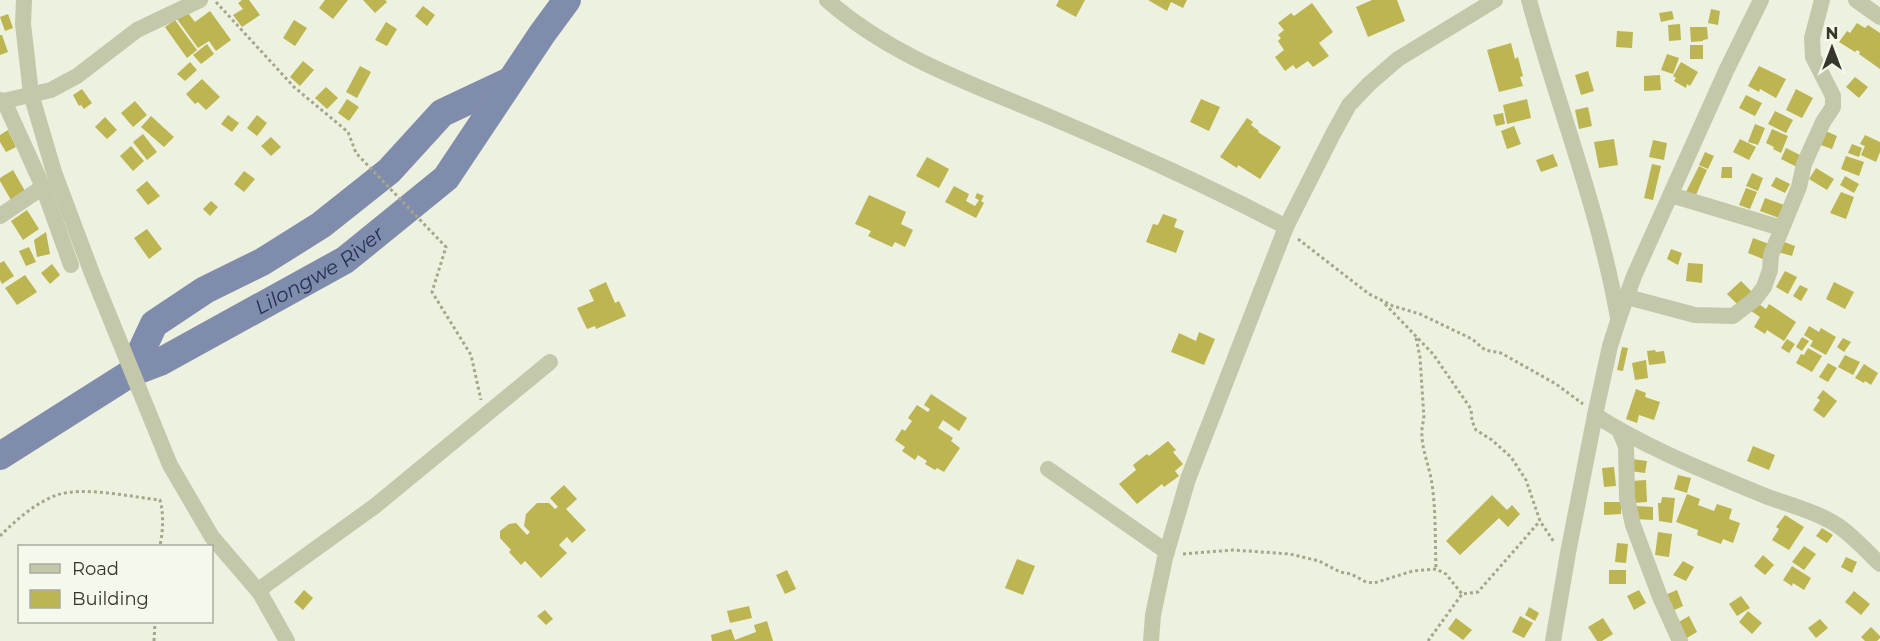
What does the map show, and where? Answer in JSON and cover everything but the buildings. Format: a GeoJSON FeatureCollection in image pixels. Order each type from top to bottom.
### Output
{"type":"FeatureCollection","features":[{"type":"Feature","properties":{"kind":"street"},"geometry":{"type":"LineString","coordinates":[[24,0],[23,24],[31,94],[54,172],[154,427],[170,465],[212,537],[260,593],[287,641]]}},
{"type":"Feature","properties":{"kind":"street"},"geometry":{"type":"LineString","coordinates":[[71,265],[43,187],[2,101],[51,90],[77,76],[137,30],[200,0]]}},
{"type":"Feature","properties":{"kind":"street"},"geometry":{"type":"LineString","coordinates":[[827,0],[860,27],[938,71],[1044,114],[1192,179],[1286,227]]}},
{"type":"Feature","properties":{"kind":"street"},"geometry":{"type":"LineString","coordinates":[[1152,641],[1153,615],[1167,552],[1188,479],[1286,227],[1313,171],[1349,105],[1382,72],[1398,58],[1495,0]]}},
{"type":"Feature","properties":{"kind":"street"},"geometry":{"type":"LineString","coordinates":[[1529,0],[1598,223],[1619,318]]}},
{"type":"Feature","properties":{"kind":"street"},"geometry":{"type":"LineString","coordinates":[[1553,641],[1595,415],[1610,346],[1619,318],[1726,71],[1761,0]]}},
{"type":"Feature","properties":{"kind":"street"},"geometry":{"type":"LineString","coordinates":[[1627,297],[1695,315],[1733,316],[1755,299],[1764,287],[1770,270],[1770,255],[1798,187],[1804,164],[1822,122],[1833,107],[1833,96],[1813,57],[1812,38],[1821,0]]}},
{"type":"Feature","properties":{"kind":"street"},"geometry":{"type":"LineString","coordinates":[[1856,0],[1880,17]]}},
{"type":"Feature","properties":{"kind":"street"},"geometry":{"type":"LineString","coordinates":[[0,216],[43,187]]}},
{"type":"Feature","properties":{"kind":"street"},"geometry":{"type":"LineString","coordinates":[[1671,195],[1781,228]]}},
{"type":"Feature","properties":{"kind":"street"},"geometry":{"type":"LineString","coordinates":[[260,593],[264,586],[375,506],[549,362]]}},
{"type":"Feature","properties":{"kind":"street"},"geometry":{"type":"LineString","coordinates":[[1595,415],[1619,430],[1770,497],[1816,513],[1834,522],[1880,564]]}},
{"type":"Feature","properties":{"kind":"street"},"geometry":{"type":"LineString","coordinates":[[1619,430],[1626,446],[1627,498],[1632,525],[1680,641]]}},
{"type":"Feature","properties":{"kind":"street"},"geometry":{"type":"LineString","coordinates":[[1048,469],[1167,552]]}},
{"type":"Feature","properties":{"kind":"path"},"geometry":{"type":"LineString","coordinates":[[214,0],[294,87],[348,132],[356,153],[446,247],[432,291],[471,355],[485,416]]}},
{"type":"Feature","properties":{"kind":"path"},"geometry":{"type":"LineString","coordinates":[[1286,227],[1369,294],[1384,303],[1420,314],[1472,339],[1485,350],[1501,353],[1570,393],[1595,415]]}},
{"type":"Feature","properties":{"kind":"path"},"geometry":{"type":"LineString","coordinates":[[1384,303],[1433,354],[1471,409],[1472,421],[1476,430],[1492,440],[1511,457],[1526,480],[1540,521],[1552,540],[1568,553]]}},
{"type":"Feature","properties":{"kind":"path"},"geometry":{"type":"LineString","coordinates":[[1416,336],[1420,357],[1424,419],[1421,439],[1432,484],[1436,569]]}},
{"type":"Feature","properties":{"kind":"path"},"geometry":{"type":"LineString","coordinates":[[0,536],[15,521],[41,503],[59,494],[87,492],[160,500],[164,528],[160,545]]}},
{"type":"Feature","properties":{"kind":"path"},"geometry":{"type":"LineString","coordinates":[[1428,641],[1462,594],[1478,592],[1540,521]]}},
{"type":"Feature","properties":{"kind":"path"},"geometry":{"type":"LineString","coordinates":[[1167,552],[1185,555],[1233,550],[1290,554],[1319,561],[1340,572],[1374,583],[1413,571],[1436,569],[1446,574],[1462,594]]}},
{"type":"Feature","properties":{"kind":"path"},"geometry":{"type":"LineString","coordinates":[[154,641],[155,623]]}},
{"type":"Feature","properties":{"kind":"waterway","name":"Lilongwe River"},"geometry":{"type":"LineString","coordinates":[[0,456],[131,373],[160,362],[345,260],[446,178],[567,0]]}},
{"type":"Feature","properties":{"kind":"waterway"},"geometry":{"type":"LineString","coordinates":[[131,373],[154,324],[205,290],[262,262],[321,225],[389,171],[442,113],[510,81]]}}]}
